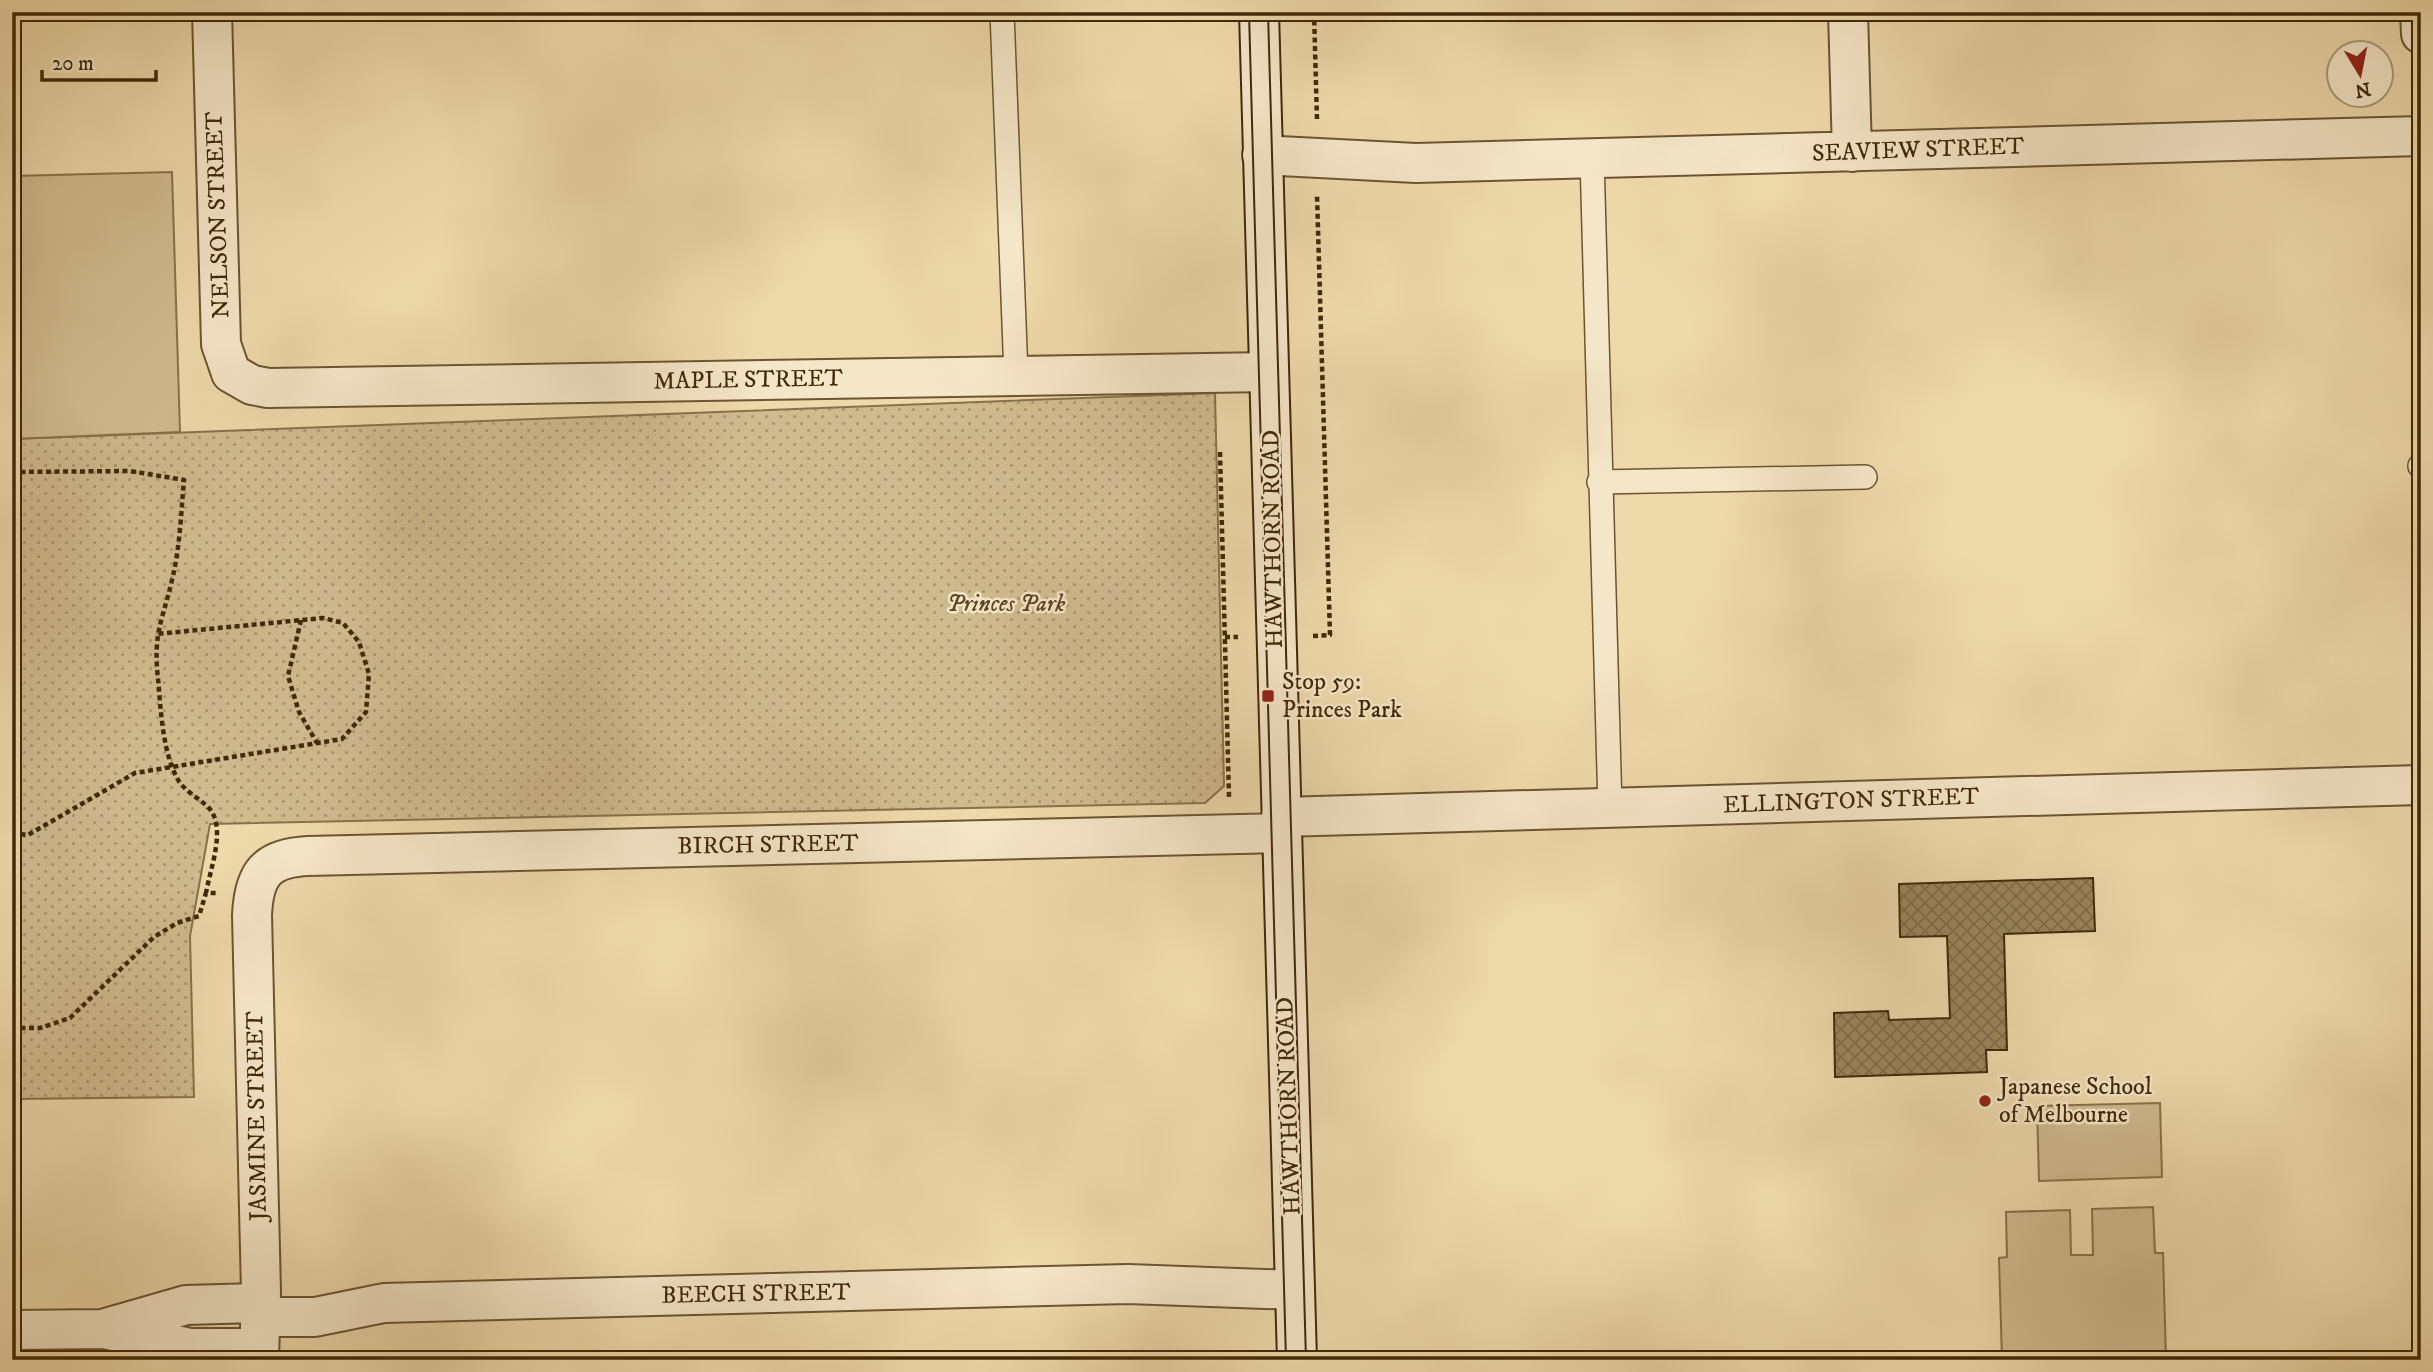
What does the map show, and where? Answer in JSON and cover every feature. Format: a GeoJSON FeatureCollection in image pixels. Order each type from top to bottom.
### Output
{"type":"FeatureCollection","features":[{"type":"Feature","properties":{"kind":"street","name":"NELSON STREET"},"geometry":{"type":"LineString","coordinates":[[212,12],[221,344],[231,373]]}},
{"type":"Feature","properties":{"kind":"street","name":"HAWTHORN ROAD"},"geometry":{"type":"LineString","coordinates":[[1259,12],[1297,1360]]}},
{"type":"Feature","properties":{"kind":"street"},"geometry":{"type":"LineString","coordinates":[[1848,12],[1852,152]]}},
{"type":"Feature","properties":{"kind":"street"},"geometry":{"type":"LineString","coordinates":[[2420,12],[2421,34]]}},
{"type":"Feature","properties":{"kind":"street","name":"SEAVIEW STREET"},"geometry":{"type":"LineString","coordinates":[[1263,169],[2421,136]]}},
{"type":"Feature","properties":{"kind":"street","name":"MAPLE STREET"},"geometry":{"type":"LineString","coordinates":[[231,373],[252,385],[268,388],[1269,372]]}},
{"type":"Feature","properties":{"kind":"street","name":"ELLINGTON STREET"},"geometry":{"type":"LineString","coordinates":[[1281,825],[1610,808],[2421,785]]}},
{"type":"Feature","properties":{"kind":"street","name":"BIRCH STREET"},"geometry":{"type":"LineString","coordinates":[[258,883],[271,864],[286,857],[1230,835],[1281,825]]}},
{"type":"Feature","properties":{"kind":"street","name":"JASMINE STREET"},"geometry":{"type":"LineString","coordinates":[[258,883],[260,1324]]}},
{"type":"Feature","properties":{"kind":"street","name":"BEECH STREET"},"geometry":{"type":"LineString","coordinates":[[12,1330],[104,1329],[186,1305],[260,1324],[314,1292],[384,1303],[1128,1284],[1243,1267],[1295,1278]]}},
{"type":"Feature","properties":{"kind":"lane"},"geometry":{"type":"LineString","coordinates":[[1002,12],[1016,375]]}},
{"type":"Feature","properties":{"kind":"lane"},"geometry":{"type":"LineString","coordinates":[[1592,158],[1610,808]]}},
{"type":"Feature","properties":{"kind":"lane"},"geometry":{"type":"LineString","coordinates":[[1599,482],[1865,477]]}},
{"type":"Feature","properties":{"kind":"path"},"geometry":{"type":"LineString","coordinates":[[1225,637],[1330,635],[1315,168],[1314,12]]}},
{"type":"Feature","properties":{"kind":"path"},"geometry":{"type":"LineString","coordinates":[[1220,452],[1230,835]]}},
{"type":"Feature","properties":{"kind":"path"},"geometry":{"type":"LineString","coordinates":[[12,472],[130,471],[184,480],[172,581],[156,634],[165,737],[179,782],[210,808],[215,817],[216,838],[199,916],[177,923],[155,937],[69,1018],[40,1028],[12,1028]]}},
{"type":"Feature","properties":{"kind":"path"},"geometry":{"type":"LineString","coordinates":[[12,833],[28,835],[135,773],[173,769],[342,739],[366,712],[369,674],[359,642],[343,623],[323,618],[156,634]]}},
{"type":"Feature","properties":{"kind":"path"},"geometry":{"type":"LineString","coordinates":[[301,620],[288,676],[299,712],[317,743]]}},
{"type":"Feature","properties":{"kind":"path"},"geometry":{"type":"LineString","coordinates":[[206,892],[258,883]]}},
{"type":"Feature","properties":{"kind":"green space"},"geometry":{"type":"Polygon","coordinates":[[[172,172],[180,432],[12,439],[12,176],[172,172]]]}},
{"type":"Feature","properties":{"kind":"green space","name":"Princes Park"},"geometry":{"type":"Polygon","coordinates":[[[1215,393],[1224,786],[1205,803],[210,824],[190,936],[194,1097],[12,1099],[12,439],[1215,393]]]}},
{"type":"Feature","properties":{"kind":"green space"},"geometry":{"type":"Polygon","coordinates":[[[2160,1103],[2162,1177],[2039,1181],[2037,1106],[2160,1103]]]}},
{"type":"Feature","properties":{"kind":"green space"},"geometry":{"type":"Polygon","coordinates":[[[2153,1207],[2155,1253],[2163,1253],[2166,1360],[2002,1360],[1999,1258],[2007,1257],[2006,1212],[2070,1210],[2071,1255],[2093,1255],[2092,1209],[2153,1207]]]}},
{"type":"Feature","properties":{"kind":"building"},"geometry":{"type":"Polygon","coordinates":[[[2093,878],[2095,931],[2004,934],[2007,1050],[1986,1050],[1987,1072],[1835,1077],[1834,1013],[1888,1011],[1889,1020],[1950,1018],[1947,936],[1900,937],[1899,884],[2093,878]]]}},
{"type":"Feature","properties":{"kind":"tram line"},"geometry":{"type":"LineString","coordinates":[[1249,12],[1286,1360]]}},
{"type":"Feature","properties":{"kind":"tram line"},"geometry":{"type":"LineString","coordinates":[[1268,12],[1306,1360]]}},
{"type":"Feature","properties":{"kind":"place","name":"Stop 59: Princes Park"},"geometry":{"type":"Point","coordinates":[1268,696]}},
{"type":"Feature","properties":{"kind":"place","name":"Japanese School of Melbourne"},"geometry":{"type":"Point","coordinates":[1985,1101]}}]}
